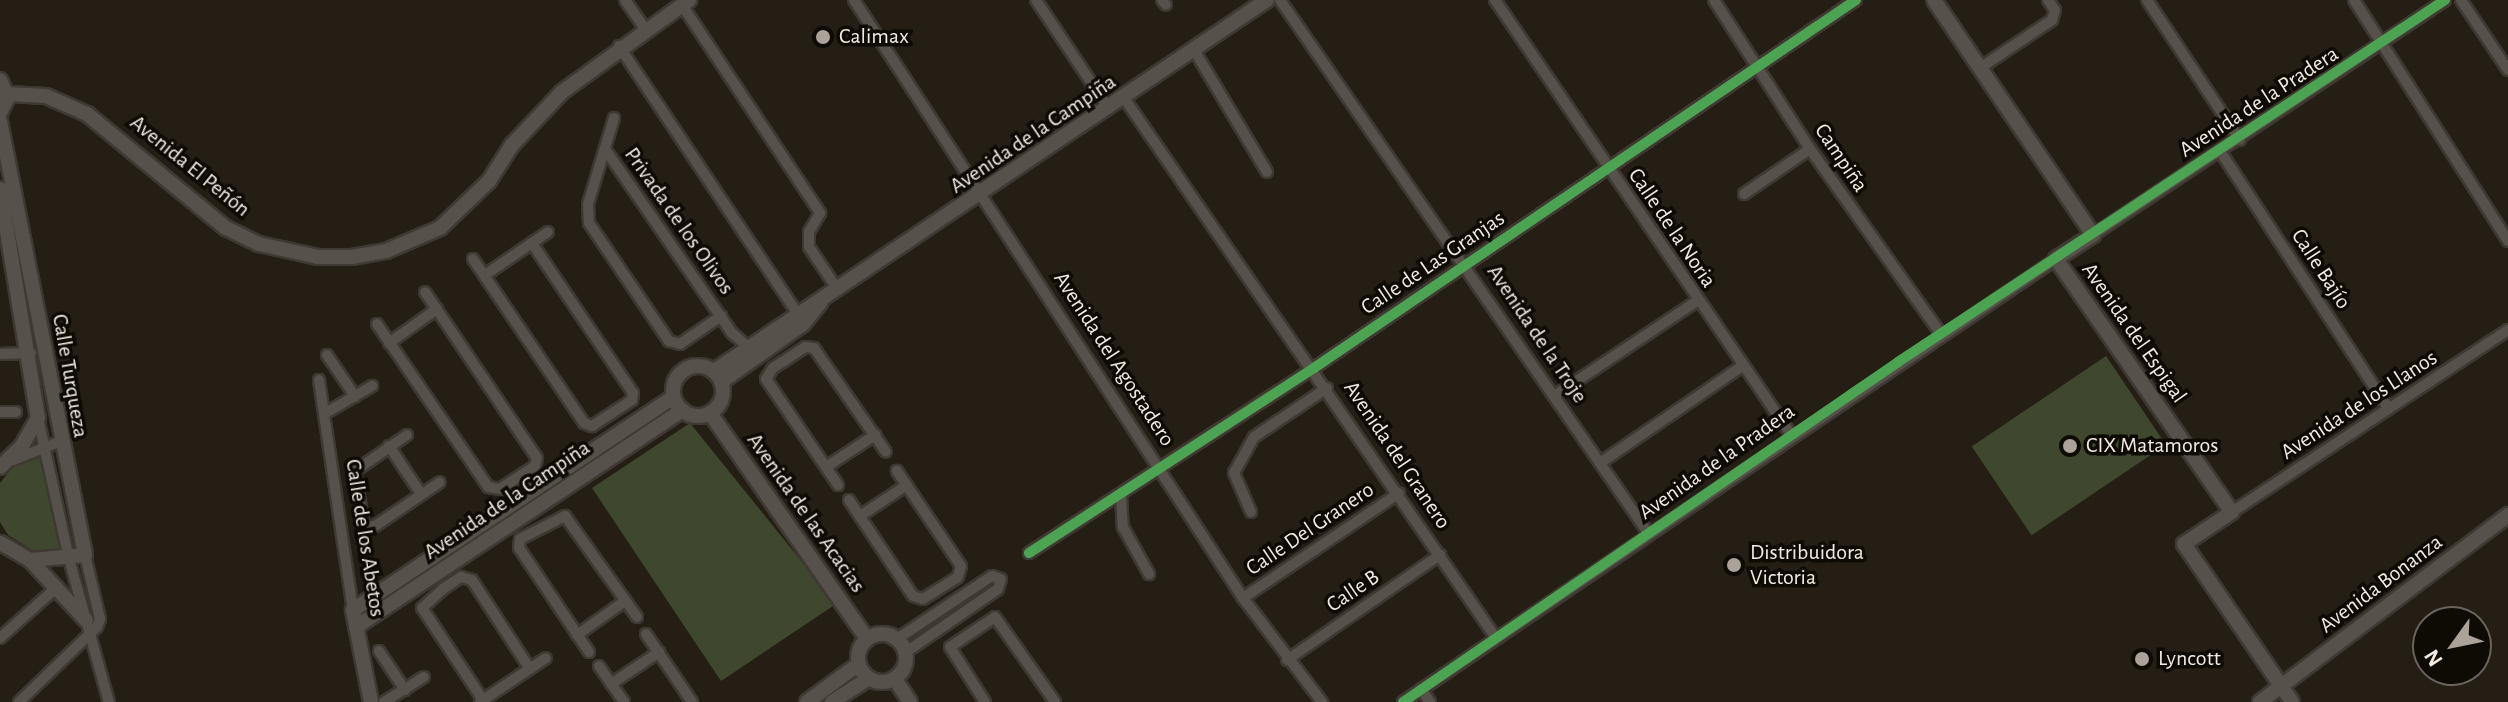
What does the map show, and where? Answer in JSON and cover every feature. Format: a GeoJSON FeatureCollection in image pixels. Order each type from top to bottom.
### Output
{"type":"FeatureCollection","features":[{"type":"Feature","properties":{"kind":"street"},"geometry":{"type":"LineString","coordinates":[[625,0],[645,29]]}},
{"type":"Feature","properties":{"kind":"street"},"geometry":{"type":"LineString","coordinates":[[854,0],[983,194]]}},
{"type":"Feature","properties":{"kind":"street"},"geometry":{"type":"LineString","coordinates":[[1036,0],[1109,109]]}},
{"type":"Feature","properties":{"kind":"street","name":"Avenida de la Campiña"},"geometry":{"type":"LineString","coordinates":[[785,328],[1267,0]]}},
{"type":"Feature","properties":{"kind":"street","name":"Avenida de la Troje"},"geometry":{"type":"LineString","coordinates":[[1280,0],[1649,534]]}},
{"type":"Feature","properties":{"kind":"street","name":"Calle de la Noria"},"geometry":{"type":"LineString","coordinates":[[1495,0],[1697,301],[1792,436]]}},
{"type":"Feature","properties":{"kind":"street","name":"Campiña"},"geometry":{"type":"LineString","coordinates":[[1714,0],[1810,149],[1941,334]]}},
{"type":"Feature","properties":{"kind":"street","name":"Calle de Las Granjas"},"geometry":{"type":"LineString","coordinates":[[1029,553],[1314,368],[1856,0]]}},
{"type":"Feature","properties":{"kind":"street","name":"Avenida del Espigal"},"geometry":{"type":"LineString","coordinates":[[1934,0],[2093,235],[2056,259],[2232,512]]}},
{"type":"Feature","properties":{"kind":"street"},"geometry":{"type":"LineString","coordinates":[[1980,68],[2052,20],[2055,10],[2048,0]]}},
{"type":"Feature","properties":{"kind":"street"},"geometry":{"type":"LineString","coordinates":[[2147,0],[2240,140]]}},
{"type":"Feature","properties":{"kind":"street"},"geometry":{"type":"LineString","coordinates":[[2354,0],[2508,241]]}},
{"type":"Feature","properties":{"kind":"street","name":"Avenida de la Pradera"},"geometry":{"type":"LineString","coordinates":[[2093,235],[2240,140],[2445,0]]}},
{"type":"Feature","properties":{"kind":"street"},"geometry":{"type":"LineString","coordinates":[[2461,0],[2508,70]]}},
{"type":"Feature","properties":{"kind":"street"},"geometry":{"type":"LineString","coordinates":[[686,2],[820,213],[808,239],[838,290]]}},
{"type":"Feature","properties":{"kind":"street","name":"Avenida El Peñón"},"geometry":{"type":"LineString","coordinates":[[8,94],[46,96],[87,114],[238,234],[285,252],[352,257],[386,251],[440,228],[489,181],[535,117],[619,46],[686,2]]}},
{"type":"Feature","properties":{"kind":"street"},"geometry":{"type":"LineString","coordinates":[[619,46],[797,313]]}},
{"type":"Feature","properties":{"kind":"street"},"geometry":{"type":"LineString","coordinates":[[1194,50],[1267,172]]}},
{"type":"Feature","properties":{"kind":"street"},"geometry":{"type":"LineString","coordinates":[[0,80],[8,94],[0,113]]}},
{"type":"Feature","properties":{"kind":"street","name":"Avenida del Granero"},"geometry":{"type":"LineString","coordinates":[[1124,98],[1314,368],[1496,638]]}},
{"type":"Feature","properties":{"kind":"street","name":"Privada de los Olivos"},"geometry":{"type":"LineString","coordinates":[[614,118],[588,204],[589,223],[669,341],[680,344],[721,316]]}},
{"type":"Feature","properties":{"kind":"street","name":"Calle Turqueza"},"geometry":{"type":"LineString","coordinates":[[0,121],[23,220],[59,442],[100,619],[90,636]]}},
{"type":"Feature","properties":{"kind":"street","name":"Privada de los Olivos"},"geometry":{"type":"LineString","coordinates":[[605,149],[732,333],[765,354]]}},
{"type":"Feature","properties":{"kind":"street"},"geometry":{"type":"LineString","coordinates":[[1744,194],[1810,149]]}},
{"type":"Feature","properties":{"kind":"street","name":"Calle Bajío"},"geometry":{"type":"LineString","coordinates":[[2220,151],[2389,409]]}},
{"type":"Feature","properties":{"kind":"street","name":"Calle Turqueza"},"geometry":{"type":"LineString","coordinates":[[0,189],[31,353],[43,446],[69,559],[108,702]]}},
{"type":"Feature","properties":{"kind":"street","name":"Avenida del Agostadero"},"geometry":{"type":"LineString","coordinates":[[983,194],[1243,598],[1287,660],[1322,702]]}},
{"type":"Feature","properties":{"kind":"street"},"geometry":{"type":"LineString","coordinates":[[485,275],[548,232]]}},
{"type":"Feature","properties":{"kind":"street"},"geometry":{"type":"LineString","coordinates":[[473,259],[584,423],[592,426],[632,400],[633,393],[532,243]]}},
{"type":"Feature","properties":{"kind":"street","name":"Avenida de la Pradera"},"geometry":{"type":"LineString","coordinates":[[1403,702],[1941,334],[2056,259]]}},
{"type":"Feature","properties":{"kind":"street"},"geometry":{"type":"LineString","coordinates":[[377,324],[488,487],[500,489],[535,466],[537,458],[425,292]]}},
{"type":"Feature","properties":{"kind":"street"},"geometry":{"type":"LineString","coordinates":[[1554,396],[1697,301]]}},
{"type":"Feature","properties":{"kind":"street","name":"Avenida de la Campiña"},"geometry":{"type":"LineString","coordinates":[[718,377],[765,354],[797,313],[821,302]]}},
{"type":"Feature","properties":{"kind":"street"},"geometry":{"type":"LineString","coordinates":[[389,343],[437,309]]}},
{"type":"Feature","properties":{"kind":"street","name":"Avenida de los Llanos"},"geometry":{"type":"LineString","coordinates":[[2232,512],[2508,330]]}},
{"type":"Feature","properties":{"kind":"street"},"geometry":{"type":"LineString","coordinates":[[838,485],[766,379],[765,354],[814,348],[886,452]]}},
{"type":"Feature","properties":{"kind":"street"},"geometry":{"type":"LineString","coordinates":[[0,354],[31,353]]}},
{"type":"Feature","properties":{"kind":"street","name":"Avenida de la Campiña"},"geometry":{"type":"LineString","coordinates":[[718,377],[765,354]]}},
{"type":"Feature","properties":{"kind":"street"},"geometry":{"type":"LineString","coordinates":[[327,355],[355,396]]}},
{"type":"Feature","properties":{"kind":"street"},"geometry":{"type":"LineString","coordinates":[[702,366],[718,377],[721,399],[710,413],[695,416],[677,404],[673,384],[684,369],[702,366]]}},
{"type":"Feature","properties":{"kind":"street"},"geometry":{"type":"LineString","coordinates":[[1600,463],[1742,366]]}},
{"type":"Feature","properties":{"kind":"street","name":"Calle de los Abetos"},"geometry":{"type":"LineString","coordinates":[[319,380],[353,610],[371,702]]}},
{"type":"Feature","properties":{"kind":"street"},"geometry":{"type":"LineString","coordinates":[[324,414],[372,386]]}},
{"type":"Feature","properties":{"kind":"street"},"geometry":{"type":"LineString","coordinates":[[1251,512],[1234,473],[1254,437],[1327,388]]}},
{"type":"Feature","properties":{"kind":"street","name":"Avenida de la Campiña"},"geometry":{"type":"LineString","coordinates":[[353,610],[624,430],[677,404]]}},
{"type":"Feature","properties":{"kind":"street","name":"Avenida de la Campiña"},"geometry":{"type":"LineString","coordinates":[[356,627],[581,477],[677,404]]}},
{"type":"Feature","properties":{"kind":"street"},"geometry":{"type":"LineString","coordinates":[[0,412],[16,412]]}},
{"type":"Feature","properties":{"kind":"street","name":"Avenida de las Acacias"},"geometry":{"type":"LineString","coordinates":[[710,413],[867,639]]}},
{"type":"Feature","properties":{"kind":"street"},"geometry":{"type":"LineString","coordinates":[[612,414],[624,430]]}},
{"type":"Feature","properties":{"kind":"street"},"geometry":{"type":"LineString","coordinates":[[0,467],[22,446],[38,418]]}},
{"type":"Feature","properties":{"kind":"street"},"geometry":{"type":"LineString","coordinates":[[407,435],[355,471],[357,499],[367,528],[440,482]]}},
{"type":"Feature","properties":{"kind":"street"},"geometry":{"type":"LineString","coordinates":[[826,467],[875,435]]}},
{"type":"Feature","properties":{"kind":"street"},"geometry":{"type":"LineString","coordinates":[[0,467],[43,446],[59,442]]}},
{"type":"Feature","properties":{"kind":"street"},"geometry":{"type":"LineString","coordinates":[[389,446],[421,494]]}},
{"type":"Feature","properties":{"kind":"street"},"geometry":{"type":"LineString","coordinates":[[572,464],[581,477]]}},
{"type":"Feature","properties":{"kind":"street"},"geometry":{"type":"LineString","coordinates":[[849,500],[913,596],[923,599],[958,577],[961,566],[897,471]]}},
{"type":"Feature","properties":{"kind":"street"},"geometry":{"type":"LineString","coordinates":[[515,479],[526,495]]}},
{"type":"Feature","properties":{"kind":"street"},"geometry":{"type":"LineString","coordinates":[[860,516],[907,485]]}},
{"type":"Feature","properties":{"kind":"street","name":"Calle Del Granero"},"geometry":{"type":"LineString","coordinates":[[1243,598],[1399,493]]}},
{"type":"Feature","properties":{"kind":"street"},"geometry":{"type":"LineString","coordinates":[[1121,494],[1123,527],[1149,574]]}},
{"type":"Feature","properties":{"kind":"street"},"geometry":{"type":"LineString","coordinates":[[336,500],[357,499]]}},
{"type":"Feature","properties":{"kind":"street"},"geometry":{"type":"LineString","coordinates":[[531,510],[539,528]]}},
{"type":"Feature","properties":{"kind":"street"},"geometry":{"type":"LineString","coordinates":[[2232,512],[2184,544],[2292,702]]}},
{"type":"Feature","properties":{"kind":"street"},"geometry":{"type":"LineString","coordinates":[[589,652],[519,548],[520,539],[559,515],[570,519],[637,617]]}},
{"type":"Feature","properties":{"kind":"street","name":"Avenida Bonanza"},"geometry":{"type":"LineString","coordinates":[[2260,702],[2508,515]]}},
{"type":"Feature","properties":{"kind":"street"},"geometry":{"type":"LineString","coordinates":[[3,550],[30,560],[69,559],[85,555]]}},
{"type":"Feature","properties":{"kind":"street","name":"Calle B"},"geometry":{"type":"LineString","coordinates":[[1287,660],[1440,555]]}},
{"type":"Feature","properties":{"kind":"street"},"geometry":{"type":"LineString","coordinates":[[30,560],[86,620]]}},
{"type":"Feature","properties":{"kind":"street"},"geometry":{"type":"LineString","coordinates":[[433,575],[443,589]]}},
{"type":"Feature","properties":{"kind":"street"},"geometry":{"type":"LineString","coordinates":[[992,576],[1001,579],[998,589],[962,613],[902,645],[954,601],[992,576]]}},
{"type":"Feature","properties":{"kind":"street"},"geometry":{"type":"LineString","coordinates":[[530,669],[472,580],[461,577],[424,602],[424,614],[482,701],[530,669],[546,658]]}},
{"type":"Feature","properties":{"kind":"street"},"geometry":{"type":"LineString","coordinates":[[944,586],[954,601]]}},
{"type":"Feature","properties":{"kind":"street"},"geometry":{"type":"LineString","coordinates":[[0,638],[56,588]]}},
{"type":"Feature","properties":{"kind":"street"},"geometry":{"type":"LineString","coordinates":[[577,635],[625,601]]}},
{"type":"Feature","properties":{"kind":"street"},"geometry":{"type":"LineString","coordinates":[[962,613],[973,627]]}},
{"type":"Feature","properties":{"kind":"street"},"geometry":{"type":"LineString","coordinates":[[985,702],[950,647],[989,617],[999,620],[1055,702]]}},
{"type":"Feature","properties":{"kind":"street"},"geometry":{"type":"LineString","coordinates":[[646,634],[692,702]]}},
{"type":"Feature","properties":{"kind":"street"},"geometry":{"type":"LineString","coordinates":[[807,702],[859,664],[867,639],[882,634],[902,645]]}},
{"type":"Feature","properties":{"kind":"street"},"geometry":{"type":"LineString","coordinates":[[19,702],[90,636]]}},
{"type":"Feature","properties":{"kind":"street"},"geometry":{"type":"LineString","coordinates":[[895,679],[905,667],[902,645]]}},
{"type":"Feature","properties":{"kind":"street"},"geometry":{"type":"LineString","coordinates":[[379,651],[405,690]]}},
{"type":"Feature","properties":{"kind":"street"},"geometry":{"type":"LineString","coordinates":[[611,684],[659,652]]}},
{"type":"Feature","properties":{"kind":"street"},"geometry":{"type":"LineString","coordinates":[[859,664],[869,678]]}},
{"type":"Feature","properties":{"kind":"street"},"geometry":{"type":"LineString","coordinates":[[599,666],[624,702]]}},
{"type":"Feature","properties":{"kind":"street"},"geometry":{"type":"LineString","coordinates":[[384,702],[424,677]]}},
{"type":"Feature","properties":{"kind":"street"},"geometry":{"type":"LineString","coordinates":[[832,702],[869,678],[895,679]]}},
{"type":"Feature","properties":{"kind":"street"},"geometry":{"type":"LineString","coordinates":[[895,679],[910,702]]}},
{"type":"Feature","properties":{"kind":"street"},"geometry":{"type":"LineString","coordinates":[[1421,689],[1430,702]]}},
{"type":"Feature","properties":{"kind":"green space","name":"CIX Matamoros"},"geometry":{"type":"Polygon","coordinates":[[[2106,356],[2166,445],[2032,535],[1972,447],[2106,356]]]}},
{"type":"Feature","properties":{"kind":"green space"},"geometry":{"type":"Polygon","coordinates":[[[690,423],[836,604],[721,681],[592,488],[690,423]]]}},
{"type":"Feature","properties":{"kind":"green space"},"geometry":{"type":"Polygon","coordinates":[[[40,453],[61,552],[32,550],[8,535],[0,522],[0,483],[18,461],[40,453]]]}},
{"type":"Feature","properties":{"kind":"cycle path"},"geometry":{"type":"LineString","coordinates":[[1029,553],[1314,368],[1856,0]]}},
{"type":"Feature","properties":{"kind":"cycle path"},"geometry":{"type":"LineString","coordinates":[[1403,702],[1898,362],[2445,0]]}},
{"type":"Feature","properties":{"kind":"place","name":"Calimax"},"geometry":{"type":"Point","coordinates":[823,37]}},
{"type":"Feature","properties":{"kind":"place","name":"CIX Matamoros"},"geometry":{"type":"Point","coordinates":[2070,446]}},
{"type":"Feature","properties":{"kind":"place","name":"Distribuidora Victoria"},"geometry":{"type":"Point","coordinates":[1734,565]}},
{"type":"Feature","properties":{"kind":"place","name":"Lyncott"},"geometry":{"type":"Point","coordinates":[2142,659]}}]}
